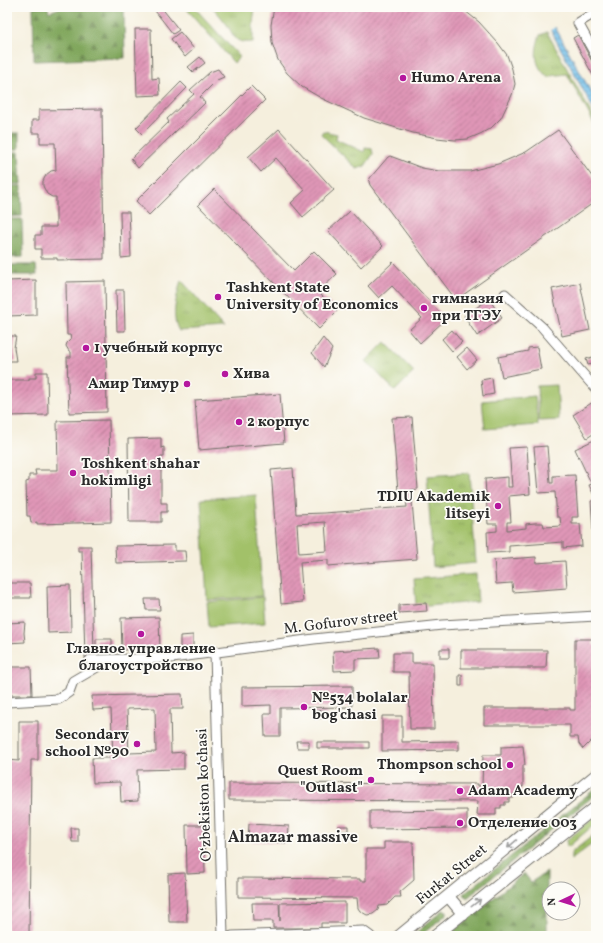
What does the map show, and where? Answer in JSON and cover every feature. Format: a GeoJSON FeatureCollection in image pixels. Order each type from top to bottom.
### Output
{"type":"FeatureCollection","features":[{"type":"Feature","properties":{"kind":"main road","name":"Furkat Street"},"geometry":{"type":"LineString","coordinates":[[400,936],[596,775]]}},
{"type":"Feature","properties":{"kind":"main road"},"geometry":{"type":"LineString","coordinates":[[435,936],[596,807]]}},
{"type":"Feature","properties":{"kind":"main road"},"geometry":{"type":"LineString","coordinates":[[448,896],[462,914]]}},
{"type":"Feature","properties":{"kind":"street"},"geometry":{"type":"LineString","coordinates":[[596,12],[578,23],[596,56]]}},
{"type":"Feature","properties":{"kind":"street"},"geometry":{"type":"LineString","coordinates":[[505,294],[542,327],[596,389]]}},
{"type":"Feature","properties":{"kind":"street","name":"M. Gofurov street"},"geometry":{"type":"LineString","coordinates":[[90,660],[172,658],[314,639],[442,625],[596,616]]}},
{"type":"Feature","properties":{"kind":"street","name":"O‘zbekiston ko‘chasi"},"geometry":{"type":"LineString","coordinates":[[215,653],[223,936]]}},
{"type":"Feature","properties":{"kind":"street"},"geometry":{"type":"LineString","coordinates":[[7,702],[59,699],[69,692],[73,681],[109,660]]}},
{"type":"Feature","properties":{"kind":"street"},"geometry":{"type":"LineString","coordinates":[[232,936],[363,931],[370,936]]}},
{"type":"Feature","properties":{"kind":"green space"},"geometry":{"type":"Polygon","coordinates":[[[33,7],[48,7],[49,12],[62,7],[124,7],[125,58],[34,61],[33,7]]]}},
{"type":"Feature","properties":{"kind":"green space"},"geometry":{"type":"Polygon","coordinates":[[[185,7],[194,7],[240,57],[234,63],[185,7]]]}},
{"type":"Feature","properties":{"kind":"green space"},"geometry":{"type":"Polygon","coordinates":[[[212,7],[255,7],[253,42],[241,42],[235,38],[225,22],[212,7]]]}},
{"type":"Feature","properties":{"kind":"green space"},"geometry":{"type":"Polygon","coordinates":[[[547,32],[596,122],[596,127],[567,74],[551,76],[549,78],[540,69],[536,53],[537,47],[540,35],[547,32]]]}},
{"type":"Feature","properties":{"kind":"green space"},"geometry":{"type":"Polygon","coordinates":[[[323,131],[337,134],[336,139],[364,152],[365,148],[372,149],[373,154],[365,166],[357,169],[321,134],[323,131]]]}},
{"type":"Feature","properties":{"kind":"green space"},"geometry":{"type":"Polygon","coordinates":[[[7,133],[19,133],[19,149],[7,150],[7,133]]]}},
{"type":"Feature","properties":{"kind":"green space"},"geometry":{"type":"Polygon","coordinates":[[[7,152],[19,152],[21,184],[7,184],[7,152]]]}},
{"type":"Feature","properties":{"kind":"green space"},"geometry":{"type":"Polygon","coordinates":[[[7,186],[21,186],[22,216],[7,217],[7,186]]]}},
{"type":"Feature","properties":{"kind":"green space"},"geometry":{"type":"Polygon","coordinates":[[[7,219],[22,219],[23,257],[7,258],[7,219]]]}},
{"type":"Feature","properties":{"kind":"green space"},"geometry":{"type":"Polygon","coordinates":[[[7,265],[36,265],[37,275],[7,275],[7,265]]]}},
{"type":"Feature","properties":{"kind":"green space"},"geometry":{"type":"Polygon","coordinates":[[[181,280],[224,328],[179,331],[176,325],[175,312],[176,299],[181,280]]]}},
{"type":"Feature","properties":{"kind":"green space"},"geometry":{"type":"Polygon","coordinates":[[[385,342],[414,372],[395,391],[366,361],[385,342]]]}},
{"type":"Feature","properties":{"kind":"green space"},"geometry":{"type":"Polygon","coordinates":[[[557,385],[559,420],[539,421],[537,386],[557,385]]]}},
{"type":"Feature","properties":{"kind":"green space"},"geometry":{"type":"Polygon","coordinates":[[[535,396],[538,425],[485,429],[482,401],[535,396]]]}},
{"type":"Feature","properties":{"kind":"green space"},"geometry":{"type":"Polygon","coordinates":[[[469,473],[476,563],[433,567],[427,476],[469,473]]]}},
{"type":"Feature","properties":{"kind":"green space"},"geometry":{"type":"Polygon","coordinates":[[[256,495],[262,596],[207,600],[201,499],[256,495]]]}},
{"type":"Feature","properties":{"kind":"green space"},"geometry":{"type":"Polygon","coordinates":[[[476,574],[478,602],[416,607],[414,579],[476,574]]]}},
{"type":"Feature","properties":{"kind":"green space"},"geometry":{"type":"Polygon","coordinates":[[[263,597],[265,623],[209,627],[207,602],[263,597]]]}},
{"type":"Feature","properties":{"kind":"green space"},"geometry":{"type":"Polygon","coordinates":[[[596,788],[596,794],[467,898],[464,894],[596,788]]]}},
{"type":"Feature","properties":{"kind":"green space"},"geometry":{"type":"Polygon","coordinates":[[[596,816],[596,823],[568,847],[566,841],[596,816]]]}},
{"type":"Feature","properties":{"kind":"green space"},"geometry":{"type":"Polygon","coordinates":[[[596,833],[596,841],[571,860],[571,853],[596,833]]]}},
{"type":"Feature","properties":{"kind":"green space"},"geometry":{"type":"Polygon","coordinates":[[[547,872],[547,881],[541,881],[541,921],[547,921],[547,936],[447,936],[524,873],[531,882],[547,872]]]}},
{"type":"Feature","properties":{"kind":"green space"},"geometry":{"type":"Polygon","coordinates":[[[443,910],[447,911],[447,914],[420,936],[412,936],[443,910]]]}},
{"type":"Feature","properties":{"kind":"water"},"geometry":{"type":"Polygon","coordinates":[[[538,7],[544,7],[596,101],[596,114],[538,7]]]}},
{"type":"Feature","properties":{"kind":"pier"},"geometry":{"type":"Polygon","coordinates":[[[536,7],[546,7],[557,26],[549,31],[536,7]]]}},
{"type":"Feature","properties":{"kind":"building"},"geometry":{"type":"Polygon","coordinates":[[[8,7],[9,34],[7,34],[8,7]]]}},
{"type":"Feature","properties":{"kind":"building"},"geometry":{"type":"Polygon","coordinates":[[[152,7],[161,7],[179,30],[173,34],[152,7]]]}},
{"type":"Feature","properties":{"kind":"building","name":"Humo Arena"},"geometry":{"type":"Polygon","coordinates":[[[274,7],[460,7],[479,22],[507,55],[515,84],[512,95],[501,118],[491,128],[468,139],[455,140],[437,138],[413,133],[364,118],[321,98],[302,87],[287,73],[278,60],[272,43],[271,25],[274,7]]]}},
{"type":"Feature","properties":{"kind":"building"},"geometry":{"type":"Polygon","coordinates":[[[135,29],[151,29],[152,79],[159,78],[160,95],[137,96],[135,29]]]}},
{"type":"Feature","properties":{"kind":"building"},"geometry":{"type":"Polygon","coordinates":[[[180,32],[194,49],[185,57],[171,39],[180,32]]]}},
{"type":"Feature","properties":{"kind":"building"},"geometry":{"type":"Polygon","coordinates":[[[578,35],[596,69],[596,81],[573,38],[578,35]]]}},
{"type":"Feature","properties":{"kind":"building"},"geometry":{"type":"Polygon","coordinates":[[[200,57],[205,63],[193,72],[188,67],[200,57]]]}},
{"type":"Feature","properties":{"kind":"building"},"geometry":{"type":"Polygon","coordinates":[[[218,69],[224,77],[217,80],[200,97],[205,103],[138,168],[131,159],[169,122],[167,119],[194,94],[190,90],[210,72],[218,69]]]}},
{"type":"Feature","properties":{"kind":"building"},"geometry":{"type":"Polygon","coordinates":[[[181,82],[187,88],[142,134],[136,128],[181,82]]]}},
{"type":"Feature","properties":{"kind":"building"},"geometry":{"type":"Polygon","coordinates":[[[251,86],[265,100],[149,215],[136,201],[251,86]]]}},
{"type":"Feature","properties":{"kind":"building"},"geometry":{"type":"Polygon","coordinates":[[[102,109],[104,259],[57,260],[57,258],[41,258],[41,249],[35,249],[35,235],[41,235],[41,227],[56,227],[56,197],[52,197],[47,194],[43,186],[43,181],[46,175],[51,171],[56,170],[55,143],[40,143],[40,133],[32,133],[32,120],[39,120],[39,110],[102,109]]]}},
{"type":"Feature","properties":{"kind":"building"},"geometry":{"type":"Polygon","coordinates":[[[279,129],[334,190],[303,217],[291,203],[305,190],[276,158],[261,172],[248,157],[279,129]]]}},
{"type":"Feature","properties":{"kind":"building"},"geometry":{"type":"Polygon","coordinates":[[[558,130],[596,182],[596,201],[456,300],[370,185],[370,178],[390,156],[422,168],[439,171],[470,171],[498,164],[526,152],[558,130]]]}},
{"type":"Feature","properties":{"kind":"building"},"geometry":{"type":"Polygon","coordinates":[[[214,189],[294,271],[314,251],[337,274],[318,292],[337,311],[319,329],[198,205],[214,189]]]}},
{"type":"Feature","properties":{"kind":"building"},"geometry":{"type":"Polygon","coordinates":[[[350,211],[383,246],[361,267],[328,231],[350,211]]]}},
{"type":"Feature","properties":{"kind":"building"},"geometry":{"type":"Polygon","coordinates":[[[120,212],[129,212],[131,257],[121,258],[120,212]]]}},
{"type":"Feature","properties":{"kind":"building","name":"гимназия при ТГЭУ"},"geometry":{"type":"Polygon","coordinates":[[[393,262],[446,319],[420,343],[409,330],[422,318],[392,286],[379,298],[368,286],[393,262]]]}},
{"type":"Feature","properties":{"kind":"building"},"geometry":{"type":"Polygon","coordinates":[[[36,280],[36,315],[7,316],[7,281],[36,280]]]}},
{"type":"Feature","properties":{"kind":"building","name":"1 учебный корпус"},"geometry":{"type":"Polygon","coordinates":[[[105,281],[107,412],[69,413],[67,357],[71,357],[71,352],[66,346],[71,339],[70,335],[67,335],[66,282],[105,281]]]}},
{"type":"Feature","properties":{"kind":"building"},"geometry":{"type":"Polygon","coordinates":[[[580,283],[590,330],[562,336],[552,289],[580,283]]]}},
{"type":"Feature","properties":{"kind":"building"},"geometry":{"type":"Polygon","coordinates":[[[116,290],[124,290],[125,331],[117,331],[116,290]]]}},
{"type":"Feature","properties":{"kind":"building"},"geometry":{"type":"Polygon","coordinates":[[[489,299],[502,318],[477,336],[464,316],[489,299]]]}},
{"type":"Feature","properties":{"kind":"building"},"geometry":{"type":"Polygon","coordinates":[[[452,330],[462,342],[452,351],[442,339],[452,330]]]}},
{"type":"Feature","properties":{"kind":"building"},"geometry":{"type":"Polygon","coordinates":[[[7,336],[16,336],[14,348],[16,361],[7,361],[7,336]]]}},
{"type":"Feature","properties":{"kind":"building"},"geometry":{"type":"Polygon","coordinates":[[[323,338],[332,349],[324,367],[312,353],[323,338]]]}},
{"type":"Feature","properties":{"kind":"building"},"geometry":{"type":"Polygon","coordinates":[[[537,347],[541,369],[502,377],[498,357],[528,351],[528,348],[537,347]]]}},
{"type":"Feature","properties":{"kind":"building"},"geometry":{"type":"Polygon","coordinates":[[[467,348],[477,360],[467,369],[457,357],[467,348]]]}},
{"type":"Feature","properties":{"kind":"building"},"geometry":{"type":"Polygon","coordinates":[[[596,356],[596,363],[588,365],[586,359],[596,356]]]}},
{"type":"Feature","properties":{"kind":"building"},"geometry":{"type":"Polygon","coordinates":[[[36,372],[47,372],[48,415],[7,416],[7,380],[29,380],[29,378],[36,378],[36,372]]]}},
{"type":"Feature","properties":{"kind":"building"},"geometry":{"type":"Polygon","coordinates":[[[492,378],[494,394],[483,396],[481,380],[492,378]]]}},
{"type":"Feature","properties":{"kind":"building","name":"2 корпус"},"geometry":{"type":"Polygon","coordinates":[[[280,394],[284,443],[199,450],[195,400],[280,394]]]}},
{"type":"Feature","properties":{"kind":"building"},"geometry":{"type":"Polygon","coordinates":[[[596,400],[596,432],[587,438],[573,415],[596,400]]]}},
{"type":"Feature","properties":{"kind":"building"},"geometry":{"type":"Polygon","coordinates":[[[412,417],[418,489],[411,490],[417,559],[328,566],[328,560],[300,562],[303,602],[281,604],[271,470],[293,468],[296,514],[407,507],[405,490],[398,491],[392,418],[412,417]],[[325,522],[297,524],[299,553],[327,551],[325,522]]]}},
{"type":"Feature","properties":{"kind":"building","name":"Toshkent shahar hokimligi"},"geometry":{"type":"Polygon","coordinates":[[[109,420],[111,522],[31,523],[30,516],[27,516],[26,482],[29,481],[29,475],[36,475],[35,470],[58,470],[57,421],[109,420]]]}},
{"type":"Feature","properties":{"kind":"building"},"geometry":{"type":"Polygon","coordinates":[[[161,438],[161,448],[164,447],[164,457],[161,457],[161,503],[167,503],[167,512],[161,512],[161,522],[129,522],[128,439],[161,438]]]}},
{"type":"Feature","properties":{"kind":"building"},"geometry":{"type":"Polygon","coordinates":[[[594,440],[596,445],[596,481],[591,483],[575,449],[594,440]]]}},
{"type":"Feature","properties":{"kind":"building","name":"TDIU Akademik litseyi"},"geometry":{"type":"Polygon","coordinates":[[[547,446],[550,483],[553,483],[553,476],[575,475],[578,517],[572,517],[572,524],[580,524],[582,546],[563,548],[563,542],[509,546],[509,552],[488,553],[487,532],[497,531],[497,524],[488,524],[485,479],[508,477],[508,487],[512,487],[509,448],[527,447],[530,494],[509,496],[511,522],[507,522],[507,530],[526,528],[526,524],[535,523],[543,523],[544,527],[561,526],[560,517],[557,517],[555,492],[538,493],[534,447],[547,446]]]}},
{"type":"Feature","properties":{"kind":"building"},"geometry":{"type":"Polygon","coordinates":[[[596,483],[596,500],[589,485],[596,483]]]}},
{"type":"Feature","properties":{"kind":"building"},"geometry":{"type":"Polygon","coordinates":[[[596,500],[596,560],[595,560],[591,501],[596,500]]]}},
{"type":"Feature","properties":{"kind":"building"},"geometry":{"type":"Polygon","coordinates":[[[175,545],[175,551],[185,551],[186,561],[116,563],[115,546],[175,545]]]}},
{"type":"Feature","properties":{"kind":"building"},"geometry":{"type":"Polygon","coordinates":[[[78,546],[91,546],[94,653],[89,653],[90,658],[85,658],[82,551],[78,551],[78,546]]]}},
{"type":"Feature","properties":{"kind":"building"},"geometry":{"type":"Polygon","coordinates":[[[536,557],[536,563],[565,561],[567,588],[513,592],[512,583],[496,584],[494,560],[536,557]]]}},
{"type":"Feature","properties":{"kind":"building"},"geometry":{"type":"Polygon","coordinates":[[[7,583],[30,583],[31,598],[7,598],[7,583]]]}},
{"type":"Feature","properties":{"kind":"building"},"geometry":{"type":"Polygon","coordinates":[[[70,585],[71,632],[48,633],[47,586],[70,585]]]}},
{"type":"Feature","properties":{"kind":"building"},"geometry":{"type":"Polygon","coordinates":[[[145,599],[159,599],[160,610],[146,610],[145,599]]]}},
{"type":"Feature","properties":{"kind":"building"},"geometry":{"type":"Polygon","coordinates":[[[426,603],[427,611],[399,613],[399,605],[426,603]]]}},
{"type":"Feature","properties":{"kind":"building","name":"Главное управление благоустройство"},"geometry":{"type":"Polygon","coordinates":[[[159,617],[160,649],[122,650],[121,618],[159,617]]]}},
{"type":"Feature","properties":{"kind":"building"},"geometry":{"type":"Polygon","coordinates":[[[25,622],[25,642],[7,643],[7,623],[25,622]]]}},
{"type":"Feature","properties":{"kind":"building"},"geometry":{"type":"Polygon","coordinates":[[[193,635],[193,648],[180,648],[180,636],[193,635]]]}},
{"type":"Feature","properties":{"kind":"building"},"geometry":{"type":"Polygon","coordinates":[[[96,639],[112,639],[112,650],[96,650],[96,639]]]}},
{"type":"Feature","properties":{"kind":"building"},"geometry":{"type":"Polygon","coordinates":[[[575,639],[593,639],[593,645],[596,645],[596,736],[583,749],[579,744],[578,737],[570,737],[570,725],[484,725],[484,708],[570,708],[570,710],[575,710],[575,639]]]}},
{"type":"Feature","properties":{"kind":"building"},"geometry":{"type":"Polygon","coordinates":[[[379,648],[380,658],[355,659],[355,670],[334,671],[333,651],[379,648]]]}},
{"type":"Feature","properties":{"kind":"building"},"geometry":{"type":"Polygon","coordinates":[[[440,649],[449,649],[449,658],[440,658],[440,649]]]}},
{"type":"Feature","properties":{"kind":"building"},"geometry":{"type":"Polygon","coordinates":[[[461,650],[547,650],[546,668],[461,668],[461,650]]]}},
{"type":"Feature","properties":{"kind":"building"},"geometry":{"type":"Polygon","coordinates":[[[393,653],[412,653],[412,663],[433,663],[434,729],[410,729],[409,672],[393,672],[393,653]]]}},
{"type":"Feature","properties":{"kind":"building"},"geometry":{"type":"Polygon","coordinates":[[[7,667],[31,667],[32,695],[7,695],[7,667]]]}},
{"type":"Feature","properties":{"kind":"building"},"geometry":{"type":"Polygon","coordinates":[[[459,675],[462,675],[462,686],[459,686],[459,675]]]}},
{"type":"Feature","properties":{"kind":"building"},"geometry":{"type":"Polygon","coordinates":[[[352,686],[352,707],[280,708],[280,736],[265,736],[264,714],[271,714],[271,705],[242,706],[242,687],[352,686]]]}},
{"type":"Feature","properties":{"kind":"building"},"geometry":{"type":"Polygon","coordinates":[[[182,694],[183,709],[170,709],[171,753],[184,752],[184,769],[137,770],[138,801],[121,802],[120,782],[93,783],[92,758],[113,758],[111,709],[93,710],[92,696],[182,694]],[[155,708],[127,709],[129,753],[156,752],[155,708]]]}},
{"type":"Feature","properties":{"kind":"building"},"geometry":{"type":"Polygon","coordinates":[[[326,710],[327,718],[314,719],[313,711],[326,710]]]}},
{"type":"Feature","properties":{"kind":"building"},"geometry":{"type":"Polygon","coordinates":[[[382,716],[402,716],[402,742],[459,741],[459,750],[382,751],[382,716]]]}},
{"type":"Feature","properties":{"kind":"building"},"geometry":{"type":"Polygon","coordinates":[[[19,721],[38,721],[38,760],[31,760],[29,936],[7,936],[7,760],[19,761],[19,721]]]}},
{"type":"Feature","properties":{"kind":"building"},"geometry":{"type":"Polygon","coordinates":[[[296,741],[309,741],[309,748],[297,748],[296,741]]]}},
{"type":"Feature","properties":{"kind":"building"},"geometry":{"type":"Polygon","coordinates":[[[317,742],[369,742],[369,748],[317,748],[317,742]]]}},
{"type":"Feature","properties":{"kind":"building"},"geometry":{"type":"Polygon","coordinates":[[[523,746],[525,765],[523,765],[523,787],[521,787],[521,791],[517,791],[517,794],[513,794],[513,798],[509,798],[509,802],[505,802],[505,805],[501,805],[501,808],[496,808],[496,815],[477,815],[478,801],[229,800],[229,783],[478,784],[478,786],[482,786],[483,755],[501,755],[501,747],[523,746]]]}},
{"type":"Feature","properties":{"kind":"building"},"geometry":{"type":"Polygon","coordinates":[[[467,810],[467,828],[370,829],[370,811],[467,810]]]}},
{"type":"Feature","properties":{"kind":"building"},"geometry":{"type":"Polygon","coordinates":[[[249,824],[289,826],[288,843],[248,841],[249,824]]]}},
{"type":"Feature","properties":{"kind":"building"},"geometry":{"type":"Polygon","coordinates":[[[186,825],[204,825],[205,873],[187,874],[186,825]]]}},
{"type":"Feature","properties":{"kind":"building"},"geometry":{"type":"Polygon","coordinates":[[[338,826],[348,826],[348,831],[338,831],[338,826]]]}},
{"type":"Feature","properties":{"kind":"building"},"geometry":{"type":"Polygon","coordinates":[[[71,828],[78,828],[78,842],[72,842],[71,828]]]}},
{"type":"Feature","properties":{"kind":"building"},"geometry":{"type":"Polygon","coordinates":[[[384,842],[413,842],[414,880],[400,892],[401,897],[395,897],[387,905],[379,906],[378,910],[373,914],[367,915],[360,911],[358,908],[357,898],[238,897],[238,878],[360,879],[360,881],[366,881],[366,849],[384,849],[384,842]]]}},
{"type":"Feature","properties":{"kind":"building"},"geometry":{"type":"Polygon","coordinates":[[[185,873],[187,922],[169,922],[168,874],[185,873]]]}},
{"type":"Feature","properties":{"kind":"building"},"geometry":{"type":"Polygon","coordinates":[[[345,902],[345,923],[321,923],[321,928],[273,928],[273,921],[253,921],[252,903],[279,903],[280,921],[280,903],[345,902]]]}},
{"type":"Feature","properties":{"kind":"place","name":"Humo Arena"},"geometry":{"type":"Point","coordinates":[403,78]}},
{"type":"Feature","properties":{"kind":"place","name":"Tashkent State University of Economics"},"geometry":{"type":"Point","coordinates":[218,297]}},
{"type":"Feature","properties":{"kind":"place","name":"гимназия при ТГЭУ"},"geometry":{"type":"Point","coordinates":[424,308]}},
{"type":"Feature","properties":{"kind":"place","name":"1 учебный корпус"},"geometry":{"type":"Point","coordinates":[86,348]}},
{"type":"Feature","properties":{"kind":"place","name":"Хива"},"geometry":{"type":"Point","coordinates":[225,374]}},
{"type":"Feature","properties":{"kind":"place","name":"Амир Тимур"},"geometry":{"type":"Point","coordinates":[187,384]}},
{"type":"Feature","properties":{"kind":"place","name":"2 корпус"},"geometry":{"type":"Point","coordinates":[239,422]}},
{"type":"Feature","properties":{"kind":"place","name":"Toshkent shahar hokimligi"},"geometry":{"type":"Point","coordinates":[73,473]}},
{"type":"Feature","properties":{"kind":"place","name":"TDIU Akademik litseyi"},"geometry":{"type":"Point","coordinates":[498,506]}},
{"type":"Feature","properties":{"kind":"place","name":"Главное управление благоустройство"},"geometry":{"type":"Point","coordinates":[141,634]}},
{"type":"Feature","properties":{"kind":"place","name":"№534 bolalar bog'chasi"},"geometry":{"type":"Point","coordinates":[304,707]}},
{"type":"Feature","properties":{"kind":"place","name":"Secondary school №90"},"geometry":{"type":"Point","coordinates":[137,744]}},
{"type":"Feature","properties":{"kind":"place","name":"Thompson school"},"geometry":{"type":"Point","coordinates":[510,765]}},
{"type":"Feature","properties":{"kind":"place","name":"Quest Room \"Outlast\""},"geometry":{"type":"Point","coordinates":[371,780]}},
{"type":"Feature","properties":{"kind":"place","name":"Adam Academy"},"geometry":{"type":"Point","coordinates":[460,791]}},
{"type":"Feature","properties":{"kind":"place","name":"Отделение 003"},"geometry":{"type":"Point","coordinates":[460,823]}},
{"type":"Feature","properties":{"kind":"district","name":"Almazar massive"},"geometry":{"type":"Point","coordinates":[293,838]}}]}
